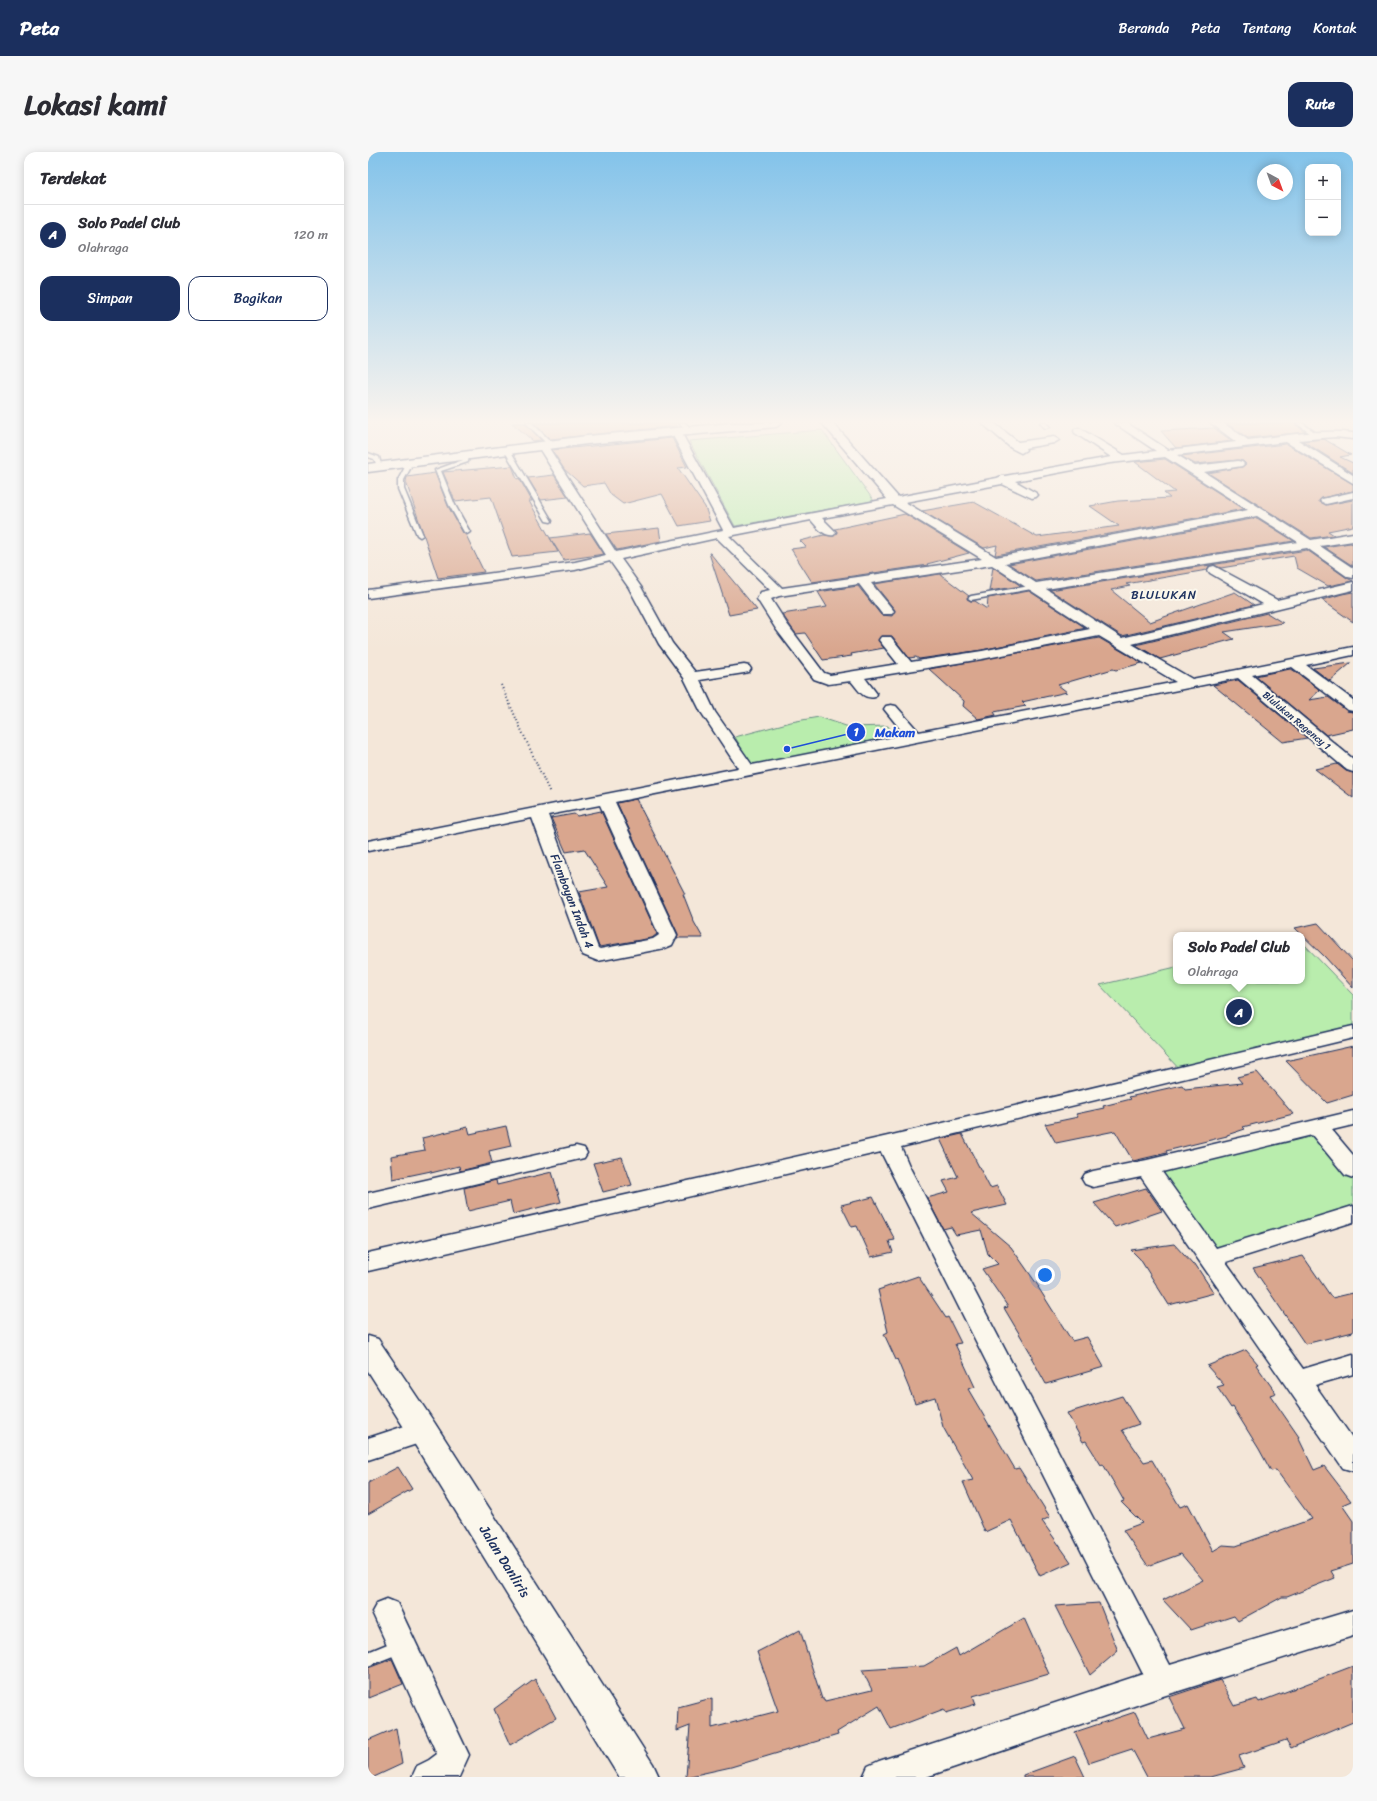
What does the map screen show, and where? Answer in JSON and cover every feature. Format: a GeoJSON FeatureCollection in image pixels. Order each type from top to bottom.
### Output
{"type":"FeatureCollection","features":[{"type":"Feature","properties":{"kind":"main road","name":"Jalan Danliris"},"geometry":{"type":"LineString","coordinates":[[368,1347],[423,1431],[640,1777]]}},
{"type":"Feature","properties":{"kind":"street"},"geometry":{"type":"LineString","coordinates":[[578,499],[613,557],[635,587],[666,644],[691,677],[708,712],[747,770]]}},
{"type":"Feature","properties":{"kind":"street"},"geometry":{"type":"LineString","coordinates":[[711,499],[725,533],[779,592]]}},
{"type":"Feature","properties":{"kind":"street"},"geometry":{"type":"LineString","coordinates":[[368,594],[549,570],[672,543],[906,499]]}},
{"type":"Feature","properties":{"kind":"street"},"geometry":{"type":"LineString","coordinates":[[1237,499],[1308,543],[1353,574]]}},
{"type":"Feature","properties":{"kind":"street"},"geometry":{"type":"LineString","coordinates":[[1326,501],[1336,499]]}},
{"type":"Feature","properties":{"kind":"street"},"geometry":{"type":"LineString","coordinates":[[895,501],[994,561],[1102,631],[1189,683]]}},
{"type":"Feature","properties":{"kind":"street"},"geometry":{"type":"LineString","coordinates":[[1102,631],[982,656],[831,680],[819,676],[781,626],[764,598],[766,595],[779,592],[994,561],[1258,512]]}},
{"type":"Feature","properties":{"kind":"street"},"geometry":{"type":"LineString","coordinates":[[813,516],[830,532]]}},
{"type":"Feature","properties":{"kind":"street"},"geometry":{"type":"LineString","coordinates":[[1035,587],[1353,537]]}},
{"type":"Feature","properties":{"kind":"street"},"geometry":{"type":"LineString","coordinates":[[1214,570],[1275,605]]}},
{"type":"Feature","properties":{"kind":"street"},"geometry":{"type":"LineString","coordinates":[[863,581],[886,611]]}},
{"type":"Feature","properties":{"kind":"street"},"geometry":{"type":"LineString","coordinates":[[1121,642],[1353,586]]}},
{"type":"Feature","properties":{"kind":"street"},"geometry":{"type":"LineString","coordinates":[[886,640],[908,668]]}},
{"type":"Feature","properties":{"kind":"street"},"geometry":{"type":"LineString","coordinates":[[368,846],[539,814],[747,770],[1353,651]]}},
{"type":"Feature","properties":{"kind":"street"},"geometry":{"type":"LineString","coordinates":[[1295,663],[1353,707]]}},
{"type":"Feature","properties":{"kind":"street"},"geometry":{"type":"LineString","coordinates":[[691,677],[744,669]]}},
{"type":"Feature","properties":{"kind":"street","name":"Blulukan Regency 1"},"geometry":{"type":"LineString","coordinates":[[1241,673],[1353,767]]}},
{"type":"Feature","properties":{"kind":"street"},"geometry":{"type":"LineString","coordinates":[[855,676],[870,694]]}},
{"type":"Feature","properties":{"kind":"street"},"geometry":{"type":"LineString","coordinates":[[891,709],[916,738]]}},
{"type":"Feature","properties":{"kind":"street","name":"Flamboyan Indah 4"},"geometry":{"type":"LineString","coordinates":[[539,814],[590,951],[598,955],[658,944],[665,941],[668,935],[606,799]]}},
{"type":"Feature","properties":{"kind":"street"},"geometry":{"type":"LineString","coordinates":[[368,1262],[888,1143],[1353,1032]]}},
{"type":"Feature","properties":{"kind":"street"},"geometry":{"type":"LineString","coordinates":[[1093,1179],[1147,1168],[1353,1118]]}},
{"type":"Feature","properties":{"kind":"street"},"geometry":{"type":"LineString","coordinates":[[1316,1126],[1353,1170]]}},
{"type":"Feature","properties":{"kind":"street"},"geometry":{"type":"LineString","coordinates":[[888,1143],[899,1168],[1163,1682]]}},
{"type":"Feature","properties":{"kind":"street"},"geometry":{"type":"LineString","coordinates":[[368,1201],[576,1153]]}},
{"type":"Feature","properties":{"kind":"street"},"geometry":{"type":"LineString","coordinates":[[1147,1168],[1353,1460]]}},
{"type":"Feature","properties":{"kind":"street"},"geometry":{"type":"LineString","coordinates":[[1210,1258],[1353,1214]]}},
{"type":"Feature","properties":{"kind":"street"},"geometry":{"type":"LineString","coordinates":[[1298,1380],[1353,1364]]}},
{"type":"Feature","properties":{"kind":"street"},"geometry":{"type":"LineString","coordinates":[[368,1449],[423,1431]]}},
{"type":"Feature","properties":{"kind":"street"},"geometry":{"type":"LineString","coordinates":[[387,1612],[453,1755],[451,1762],[447,1766],[428,1777]]}},
{"type":"Feature","properties":{"kind":"street"},"geometry":{"type":"LineString","coordinates":[[879,1777],[1163,1682],[1353,1623]]}},
{"type":"Feature","properties":{"kind":"lane"},"geometry":{"type":"LineString","coordinates":[[405,499],[420,535]]}},
{"type":"Feature","properties":{"kind":"lane"},"geometry":{"type":"LineString","coordinates":[[450,499],[467,532]]}},
{"type":"Feature","properties":{"kind":"lane"},"geometry":{"type":"LineString","coordinates":[[536,499],[549,521]]}},
{"type":"Feature","properties":{"kind":"lane"},"geometry":{"type":"LineString","coordinates":[[971,598],[1035,587]]}},
{"type":"Feature","properties":{"kind":"lane"},"geometry":{"type":"LineString","coordinates":[[368,1659],[402,1645]]}},
{"type":"Feature","properties":{"kind":"path"},"geometry":{"type":"LineString","coordinates":[[501,685],[558,810]]}},
{"type":"Feature","properties":{"kind":"green space"},"geometry":{"type":"Polygon","coordinates":[[[720,499],[872,499],[874,501],[735,526],[720,499]]]}},
{"type":"Feature","properties":{"kind":"green space"},"geometry":{"type":"Polygon","coordinates":[[[819,717],[849,727],[888,726],[895,736],[759,764],[751,763],[749,761],[735,737],[791,722],[819,717]]]}},
{"type":"Feature","properties":{"kind":"green space"},"geometry":{"type":"Polygon","coordinates":[[[1305,945],[1353,995],[1353,1028],[1183,1073],[1100,985],[1173,968],[1173,984],[1305,984],[1305,945]]]}},
{"type":"Feature","properties":{"kind":"green space"},"geometry":{"type":"Polygon","coordinates":[[[1313,1133],[1353,1180],[1353,1207],[1217,1250],[1157,1171],[1313,1133]]]}},
{"type":"Feature","properties":{"kind":"building"},"geometry":{"type":"Polygon","coordinates":[[[412,499],[445,499],[463,533],[466,535],[484,572],[438,578],[412,499]]]}},
{"type":"Feature","properties":{"kind":"building"},"geometry":{"type":"Polygon","coordinates":[[[454,499],[474,499],[455,501],[454,499]]]}},
{"type":"Feature","properties":{"kind":"building"},"geometry":{"type":"Polygon","coordinates":[[[492,499],[531,499],[532,501],[529,501],[558,552],[512,557],[492,499]]]}},
{"type":"Feature","properties":{"kind":"building"},"geometry":{"type":"Polygon","coordinates":[[[616,499],[643,499],[623,504],[616,499]]]}},
{"type":"Feature","properties":{"kind":"building"},"geometry":{"type":"Polygon","coordinates":[[[665,499],[699,499],[705,507],[710,521],[679,526],[665,499]]]}},
{"type":"Feature","properties":{"kind":"building"},"geometry":{"type":"Polygon","coordinates":[[[1156,499],[1228,499],[1244,509],[996,555],[997,545],[984,548],[922,511],[974,502],[1037,537],[1119,526],[1090,506],[1118,501],[1156,499]]]}},
{"type":"Feature","properties":{"kind":"building"},"geometry":{"type":"Polygon","coordinates":[[[1249,499],[1321,499],[1319,501],[1326,505],[1353,500],[1353,526],[1328,531],[1334,535],[1311,538],[1249,499]]]}},
{"type":"Feature","properties":{"kind":"building"},"geometry":{"type":"Polygon","coordinates":[[[905,514],[969,553],[927,564],[928,565],[812,582],[791,549],[806,547],[800,541],[824,535],[834,536],[837,532],[835,529],[905,514]]]}},
{"type":"Feature","properties":{"kind":"building"},"geometry":{"type":"Polygon","coordinates":[[[1257,518],[1294,541],[1036,581],[1009,564],[1257,518]]]}},
{"type":"Feature","properties":{"kind":"building"},"geometry":{"type":"Polygon","coordinates":[[[659,528],[661,541],[617,550],[606,534],[659,528]]]}},
{"type":"Feature","properties":{"kind":"building"},"geometry":{"type":"Polygon","coordinates":[[[590,533],[604,554],[564,560],[550,538],[590,533]]]}},
{"type":"Feature","properties":{"kind":"building"},"geometry":{"type":"Polygon","coordinates":[[[1350,543],[1353,544],[1353,566],[1324,547],[1350,543]]]}},
{"type":"Feature","properties":{"kind":"building"},"geometry":{"type":"Polygon","coordinates":[[[1307,550],[1353,581],[1328,586],[1297,568],[1294,556],[1221,568],[1214,565],[1209,566],[1207,570],[1126,584],[1130,586],[1111,590],[1150,622],[1235,592],[1254,605],[1122,636],[1050,590],[1307,550]]]}},
{"type":"Feature","properties":{"kind":"building"},"geometry":{"type":"Polygon","coordinates":[[[710,553],[757,610],[729,615],[710,553]]]}},
{"type":"Feature","properties":{"kind":"building"},"geometry":{"type":"Polygon","coordinates":[[[993,567],[1021,586],[989,591],[993,567]]]}},
{"type":"Feature","properties":{"kind":"building"},"geometry":{"type":"Polygon","coordinates":[[[940,574],[969,596],[967,599],[975,601],[987,609],[988,598],[1029,591],[1086,628],[982,650],[919,659],[916,657],[909,658],[892,636],[881,636],[878,640],[884,648],[851,654],[852,656],[823,660],[805,633],[796,634],[782,614],[827,607],[818,592],[858,586],[881,615],[892,616],[895,610],[874,584],[940,574]]]}},
{"type":"Feature","properties":{"kind":"building"},"geometry":{"type":"Polygon","coordinates":[[[1353,592],[1353,622],[1322,600],[1342,594],[1353,592]]]}},
{"type":"Feature","properties":{"kind":"building"},"geometry":{"type":"Polygon","coordinates":[[[1267,613],[1283,623],[1224,632],[1234,639],[1160,659],[1136,645],[1267,613]]]}},
{"type":"Feature","properties":{"kind":"building"},"geometry":{"type":"Polygon","coordinates":[[[1099,638],[1142,663],[1116,670],[1113,669],[1058,685],[1067,692],[1022,702],[1026,706],[994,712],[996,715],[978,719],[963,706],[964,701],[929,669],[1099,638]]]}},
{"type":"Feature","properties":{"kind":"building"},"geometry":{"type":"Polygon","coordinates":[[[1351,663],[1330,681],[1313,668],[1351,663]]]}},
{"type":"Feature","properties":{"kind":"building"},"geometry":{"type":"Polygon","coordinates":[[[1290,669],[1320,690],[1309,700],[1328,697],[1347,711],[1353,712],[1353,729],[1326,735],[1255,676],[1290,669]]]}},
{"type":"Feature","properties":{"kind":"building"},"geometry":{"type":"Polygon","coordinates":[[[1238,680],[1307,738],[1283,742],[1213,685],[1238,680]]]}},
{"type":"Feature","properties":{"kind":"building"},"geometry":{"type":"Polygon","coordinates":[[[1337,764],[1346,771],[1353,773],[1353,798],[1315,769],[1337,764]]]}},
{"type":"Feature","properties":{"kind":"building"},"geometry":{"type":"Polygon","coordinates":[[[636,799],[685,894],[683,894],[694,922],[703,938],[677,938],[678,934],[617,803],[636,799]]]}},
{"type":"Feature","properties":{"kind":"building"},"geometry":{"type":"Polygon","coordinates":[[[601,811],[657,934],[652,938],[599,947],[579,892],[608,887],[584,849],[566,852],[551,818],[574,814],[577,816],[601,811]]]}},
{"type":"Feature","properties":{"kind":"building"},"geometry":{"type":"Polygon","coordinates":[[[1318,923],[1353,961],[1353,988],[1305,938],[1305,932],[1299,932],[1295,928],[1318,923]]]}},
{"type":"Feature","properties":{"kind":"building"},"geometry":{"type":"Polygon","coordinates":[[[1353,1046],[1353,1095],[1327,1103],[1286,1061],[1353,1046]]]}},
{"type":"Feature","properties":{"kind":"building"},"geometry":{"type":"Polygon","coordinates":[[[1257,1072],[1293,1114],[1243,1127],[1245,1129],[1227,1136],[1166,1151],[1167,1153],[1133,1161],[1115,1131],[1056,1143],[1045,1124],[1078,1117],[1076,1114],[1104,1108],[1103,1106],[1131,1099],[1129,1097],[1182,1085],[1185,1089],[1242,1083],[1237,1077],[1257,1072]]]}},
{"type":"Feature","properties":{"kind":"building"},"geometry":{"type":"Polygon","coordinates":[[[506,1126],[511,1146],[489,1151],[492,1163],[460,1171],[459,1166],[431,1173],[431,1171],[393,1179],[391,1156],[425,1150],[422,1138],[468,1127],[470,1134],[506,1126]]]}},
{"type":"Feature","properties":{"kind":"building"},"geometry":{"type":"Polygon","coordinates":[[[962,1134],[990,1188],[997,1186],[1007,1205],[971,1213],[1011,1247],[1039,1287],[1072,1341],[1087,1337],[1104,1367],[1046,1384],[1031,1357],[1033,1357],[1004,1308],[1008,1307],[982,1269],[998,1264],[988,1254],[981,1230],[956,1235],[951,1227],[943,1229],[927,1198],[949,1192],[943,1181],[958,1177],[940,1139],[962,1134]]]}},
{"type":"Feature","properties":{"kind":"building"},"geometry":{"type":"Polygon","coordinates":[[[622,1157],[632,1185],[603,1192],[593,1163],[622,1157]]]}},
{"type":"Feature","properties":{"kind":"building"},"geometry":{"type":"Polygon","coordinates":[[[552,1172],[561,1202],[513,1214],[510,1201],[468,1211],[464,1188],[496,1180],[497,1185],[552,1172]]]}},
{"type":"Feature","properties":{"kind":"building"},"geometry":{"type":"Polygon","coordinates":[[[1146,1188],[1162,1211],[1115,1227],[1094,1203],[1146,1188]]]}},
{"type":"Feature","properties":{"kind":"building"},"geometry":{"type":"Polygon","coordinates":[[[873,1197],[895,1240],[889,1241],[893,1252],[871,1257],[857,1226],[852,1227],[841,1205],[873,1197]]]}},
{"type":"Feature","properties":{"kind":"building"},"geometry":{"type":"Polygon","coordinates":[[[1174,1244],[1193,1265],[1195,1264],[1214,1293],[1169,1305],[1140,1259],[1131,1250],[1174,1244]]]}},
{"type":"Feature","properties":{"kind":"building"},"geometry":{"type":"Polygon","coordinates":[[[1303,1256],[1332,1298],[1353,1293],[1353,1332],[1305,1344],[1253,1268],[1303,1256]]]}},
{"type":"Feature","properties":{"kind":"building"},"geometry":{"type":"Polygon","coordinates":[[[918,1276],[946,1318],[948,1317],[961,1343],[955,1344],[975,1387],[968,1389],[1015,1469],[1019,1468],[1050,1517],[1042,1521],[1071,1562],[1040,1576],[1011,1520],[985,1532],[963,1482],[973,1480],[943,1427],[935,1397],[915,1403],[897,1359],[896,1360],[884,1334],[888,1332],[878,1290],[918,1276]]]}},
{"type":"Feature","properties":{"kind":"building"},"geometry":{"type":"Polygon","coordinates":[[[1246,1350],[1258,1364],[1256,1365],[1276,1393],[1270,1395],[1299,1437],[1314,1470],[1324,1466],[1351,1501],[1342,1505],[1353,1521],[1353,1564],[1331,1571],[1335,1578],[1287,1597],[1282,1597],[1238,1621],[1234,1616],[1191,1630],[1163,1600],[1203,1580],[1181,1554],[1148,1566],[1123,1530],[1142,1523],[1121,1502],[1124,1501],[1103,1464],[1101,1465],[1086,1441],[1083,1442],[1067,1413],[1122,1396],[1139,1424],[1122,1430],[1144,1462],[1152,1460],[1180,1507],[1188,1504],[1213,1551],[1223,1545],[1236,1546],[1312,1519],[1276,1470],[1271,1471],[1233,1407],[1231,1408],[1217,1387],[1224,1385],[1207,1366],[1246,1350]]]}},
{"type":"Feature","properties":{"kind":"building"},"geometry":{"type":"Polygon","coordinates":[[[398,1467],[412,1489],[368,1514],[368,1483],[398,1467]]]}},
{"type":"Feature","properties":{"kind":"building"},"geometry":{"type":"Polygon","coordinates":[[[1099,1603],[1118,1651],[1090,1675],[1055,1606],[1099,1603]]]}},
{"type":"Feature","properties":{"kind":"building"},"geometry":{"type":"Polygon","coordinates":[[[1024,1618],[1049,1674],[973,1696],[976,1704],[946,1713],[944,1709],[891,1729],[879,1706],[837,1732],[838,1735],[731,1767],[686,1777],[690,1726],[677,1731],[678,1707],[712,1698],[712,1728],[778,1711],[757,1652],[800,1630],[822,1699],[825,1701],[872,1690],[862,1670],[924,1666],[956,1648],[959,1656],[1024,1618]]]}},
{"type":"Feature","properties":{"kind":"building"},"geometry":{"type":"Polygon","coordinates":[[[392,1659],[403,1684],[368,1698],[368,1668],[392,1659]]]}},
{"type":"Feature","properties":{"kind":"building"},"geometry":{"type":"Polygon","coordinates":[[[1353,1666],[1353,1722],[1291,1748],[1286,1740],[1239,1756],[1244,1768],[1211,1777],[1147,1777],[1132,1749],[1089,1763],[1075,1732],[1135,1712],[1148,1739],[1185,1729],[1169,1697],[1220,1680],[1234,1706],[1257,1699],[1259,1702],[1353,1666]]]}},
{"type":"Feature","properties":{"kind":"building"},"geometry":{"type":"Polygon","coordinates":[[[535,1679],[556,1718],[510,1745],[494,1709],[535,1679]]]}},
{"type":"Feature","properties":{"kind":"building"},"geometry":{"type":"Polygon","coordinates":[[[396,1728],[402,1764],[374,1777],[368,1777],[368,1740],[396,1728]]]}},
{"type":"Feature","properties":{"kind":"building"},"geometry":{"type":"Polygon","coordinates":[[[1075,1756],[1085,1777],[1023,1777],[1023,1775],[1075,1756]]]}},
{"type":"Feature","properties":{"kind":"place","name":"Makam"},"geometry":{"type":"Point","coordinates":[787,749]}},
{"type":"Feature","properties":{"kind":"place","name":"Solo Padel Club"},"geometry":{"type":"Point","coordinates":[1239,1012]}},
{"type":"Feature","properties":{"kind":"district","name":"BLULUKAN"},"geometry":{"type":"Point","coordinates":[1164,595]}}]}
